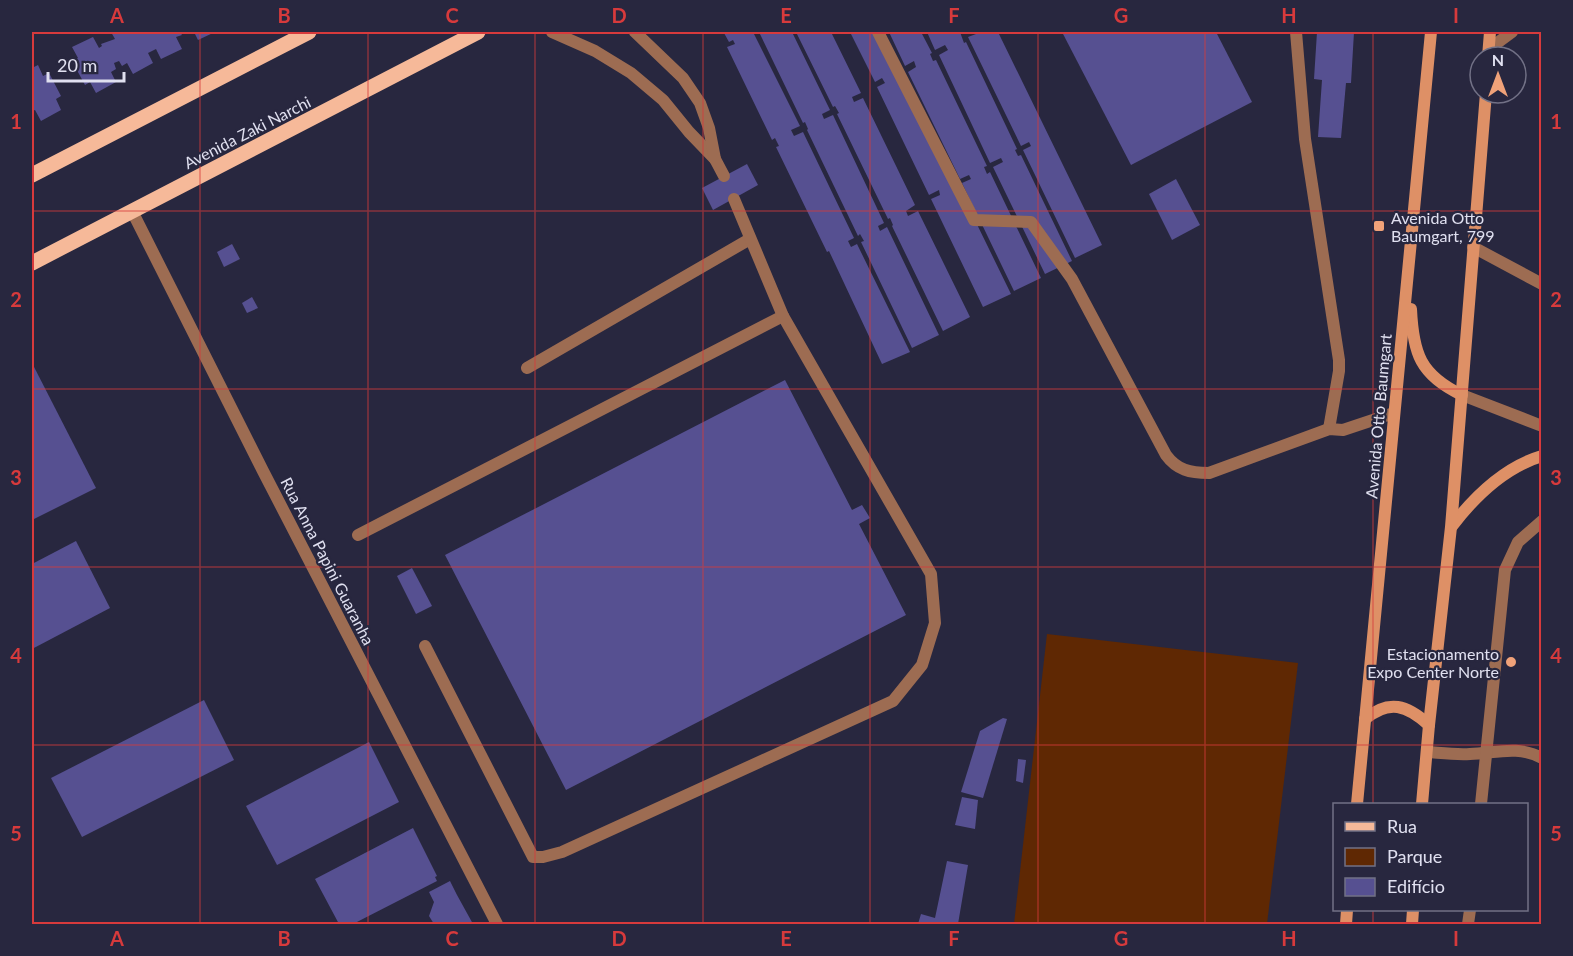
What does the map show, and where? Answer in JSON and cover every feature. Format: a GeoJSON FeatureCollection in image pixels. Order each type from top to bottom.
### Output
{"type":"FeatureCollection","features":[{"type":"Feature","properties":{"kind":"main road"},"geometry":{"type":"LineString","coordinates":[[32,175],[309,32]]}},
{"type":"Feature","properties":{"kind":"main road","name":"Avenida Zaki Narchi"},"geometry":{"type":"LineString","coordinates":[[32,263],[478,32]]}},
{"type":"Feature","properties":{"kind":"main road","name":"Avenida Otto Baumgart"},"geometry":{"type":"LineString","coordinates":[[1357,803],[1431,32]]}},
{"type":"Feature","properties":{"kind":"main road"},"geometry":{"type":"LineString","coordinates":[[1422,803],[1451,527],[1485,105]]}},
{"type":"Feature","properties":{"kind":"main road"},"geometry":{"type":"LineString","coordinates":[[1407,288],[1410,295],[1413,339],[1420,359],[1431,374],[1446,387],[1462,394]]}},
{"type":"Feature","properties":{"kind":"main road"},"geometry":{"type":"LineString","coordinates":[[1451,527],[1470,502],[1499,478],[1529,460],[1542,456]]}},
{"type":"Feature","properties":{"kind":"main road"},"geometry":{"type":"LineString","coordinates":[[1365,719],[1377,709],[1394,706],[1415,712],[1429,725]]}},
{"type":"Feature","properties":{"kind":"street"},"geometry":{"type":"LineString","coordinates":[[552,32],[594,51],[631,73],[663,100],[715,159]]}},
{"type":"Feature","properties":{"kind":"street"},"geometry":{"type":"LineString","coordinates":[[635,32],[683,78],[700,103],[709,128],[715,159],[723,176]]}},
{"type":"Feature","properties":{"kind":"street"},"geometry":{"type":"LineString","coordinates":[[878,32],[974,220],[1031,222],[1072,279],[1166,455],[1173,464],[1183,470],[1209,473],[1329,429],[1343,430],[1394,413]]}},
{"type":"Feature","properties":{"kind":"street"},"geometry":{"type":"LineString","coordinates":[[1296,32],[1305,139],[1339,360],[1329,429]]}},
{"type":"Feature","properties":{"kind":"street"},"geometry":{"type":"LineString","coordinates":[[1498,45],[1512,32]]}},
{"type":"Feature","properties":{"kind":"street"},"geometry":{"type":"LineString","coordinates":[[425,646],[533,857],[562,852],[893,701],[922,666],[935,624],[931,574],[783,316],[734,199]]}},
{"type":"Feature","properties":{"kind":"street","name":"Rua Anna Papini Guaranha"},"geometry":{"type":"LineString","coordinates":[[132,211],[263,471],[497,924]]}},
{"type":"Feature","properties":{"kind":"street"},"geometry":{"type":"LineString","coordinates":[[527,368],[750,239]]}},
{"type":"Feature","properties":{"kind":"street"},"geometry":{"type":"LineString","coordinates":[[1473,247],[1542,284]]}},
{"type":"Feature","properties":{"kind":"street"},"geometry":{"type":"LineString","coordinates":[[358,535],[783,316]]}},
{"type":"Feature","properties":{"kind":"street"},"geometry":{"type":"LineString","coordinates":[[1462,394],[1542,426]]}},
{"type":"Feature","properties":{"kind":"street"},"geometry":{"type":"LineString","coordinates":[[1481,803],[1505,570],[1518,542],[1542,520]]}},
{"type":"Feature","properties":{"kind":"street"},"geometry":{"type":"LineString","coordinates":[[1427,752],[1470,754],[1509,750],[1532,753],[1542,758]]}},
{"type":"Feature","properties":{"kind":"green space"},"geometry":{"type":"Polygon","coordinates":[[[1047,634],[1298,663],[1267,924],[1014,924],[1047,634]]]}},
{"type":"Feature","properties":{"kind":"building"},"geometry":{"type":"Polygon","coordinates":[[[111,32],[180,32],[182,35],[176,37],[182,49],[161,59],[156,49],[148,53],[153,63],[133,74],[127,63],[122,66],[119,61],[114,63],[116,69],[111,72],[116,82],[96,93],[90,82],[85,85],[72,61],[78,58],[72,47],[93,37],[99,48],[101,44],[115,39],[111,32]]]}},
{"type":"Feature","properties":{"kind":"building"},"geometry":{"type":"Polygon","coordinates":[[[194,32],[215,32],[198,40],[194,32]]]}},
{"type":"Feature","properties":{"kind":"building"},"geometry":{"type":"Polygon","coordinates":[[[753,32],[800,126],[791,130],[794,136],[803,132],[854,238],[848,241],[851,247],[857,244],[910,352],[882,364],[829,251],[827,252],[776,147],[779,146],[775,138],[772,140],[727,47],[735,44],[733,40],[729,42],[724,33],[753,32]]]}},
{"type":"Feature","properties":{"kind":"building"},"geometry":{"type":"Polygon","coordinates":[[[759,32],[792,32],[830,110],[822,114],[824,119],[833,115],[884,223],[878,226],[880,231],[887,227],[939,335],[912,348],[861,242],[864,241],[860,234],[858,236],[805,122],[803,123],[759,32]]]}},
{"type":"Feature","properties":{"kind":"building"},"geometry":{"type":"Polygon","coordinates":[[[796,32],[831,32],[861,93],[852,97],[854,102],[863,98],[915,205],[906,211],[908,216],[918,211],[970,317],[943,331],[890,218],[888,219],[837,114],[839,113],[835,106],[833,107],[796,32]]]}},
{"type":"Feature","properties":{"kind":"building"},"geometry":{"type":"Polygon","coordinates":[[[850,32],[883,32],[1011,294],[983,307],[931,199],[940,195],[939,190],[929,195],[877,87],[885,83],[882,78],[875,82],[850,32]]]}},
{"type":"Feature","properties":{"kind":"building"},"geometry":{"type":"Polygon","coordinates":[[[889,32],[921,32],[932,53],[930,54],[933,61],[936,60],[987,166],[984,167],[987,174],[990,172],[1041,278],[1014,291],[962,183],[971,179],[969,175],[960,179],[908,72],[916,67],[914,61],[905,66],[889,32]]]}},
{"type":"Feature","properties":{"kind":"building"},"geometry":{"type":"Polygon","coordinates":[[[927,32],[960,32],[1017,149],[1015,150],[1018,156],[1021,155],[1072,261],[1045,274],[993,167],[1003,162],[1001,158],[990,163],[939,55],[948,50],[945,45],[935,50],[927,32]]]}},
{"type":"Feature","properties":{"kind":"building"},"geometry":{"type":"Polygon","coordinates":[[[975,32],[998,32],[1102,245],[1075,258],[1023,150],[1031,146],[1029,142],[1021,146],[968,37],[976,34],[975,32]]]}},
{"type":"Feature","properties":{"kind":"building"},"geometry":{"type":"Polygon","coordinates":[[[1062,32],[1216,32],[1252,102],[1131,165],[1062,32]]]}},
{"type":"Feature","properties":{"kind":"building"},"geometry":{"type":"Polygon","coordinates":[[[1317,32],[1354,32],[1351,83],[1346,83],[1341,138],[1318,137],[1322,80],[1314,79],[1317,32]]]}},
{"type":"Feature","properties":{"kind":"building"},"geometry":{"type":"Polygon","coordinates":[[[38,65],[43,76],[49,73],[61,96],[56,99],[61,110],[41,121],[35,110],[32,111],[32,68],[38,65]]]}},
{"type":"Feature","properties":{"kind":"building"},"geometry":{"type":"Polygon","coordinates":[[[747,164],[758,185],[713,210],[702,188],[747,164]]]}},
{"type":"Feature","properties":{"kind":"building"},"geometry":{"type":"Polygon","coordinates":[[[1176,179],[1200,225],[1172,240],[1149,194],[1176,179]]]}},
{"type":"Feature","properties":{"kind":"building"},"geometry":{"type":"Polygon","coordinates":[[[232,244],[240,259],[224,267],[217,252],[232,244]]]}},
{"type":"Feature","properties":{"kind":"building"},"geometry":{"type":"Polygon","coordinates":[[[252,297],[258,308],[247,313],[242,303],[252,297]]]}},
{"type":"Feature","properties":{"kind":"building"},"geometry":{"type":"Polygon","coordinates":[[[32,363],[96,488],[32,520],[32,363]]]}},
{"type":"Feature","properties":{"kind":"building"},"geometry":{"type":"Polygon","coordinates":[[[785,380],[852,510],[862,505],[870,518],[859,524],[906,615],[566,790],[445,555],[785,380]]]}},
{"type":"Feature","properties":{"kind":"building"},"geometry":{"type":"Polygon","coordinates":[[[76,541],[110,608],[32,649],[32,564],[76,541]]]}},
{"type":"Feature","properties":{"kind":"building"},"geometry":{"type":"Polygon","coordinates":[[[412,568],[432,606],[416,614],[397,576],[412,568]]]}},
{"type":"Feature","properties":{"kind":"building"},"geometry":{"type":"Polygon","coordinates":[[[204,700],[234,760],[82,837],[51,778],[204,700]]]}},
{"type":"Feature","properties":{"kind":"building"},"geometry":{"type":"Polygon","coordinates":[[[1003,718],[1007,719],[983,798],[961,792],[980,731],[1003,718]]]}},
{"type":"Feature","properties":{"kind":"building"},"geometry":{"type":"Polygon","coordinates":[[[369,742],[399,802],[277,865],[246,806],[369,742]]]}},
{"type":"Feature","properties":{"kind":"building"},"geometry":{"type":"Polygon","coordinates":[[[1018,759],[1026,760],[1023,783],[1016,781],[1018,759]]]}},
{"type":"Feature","properties":{"kind":"building"},"geometry":{"type":"Polygon","coordinates":[[[962,797],[978,800],[975,829],[955,825],[962,797]]]}},
{"type":"Feature","properties":{"kind":"building"},"geometry":{"type":"Polygon","coordinates":[[[413,828],[437,876],[435,877],[437,881],[353,924],[339,924],[315,879],[413,828]]]}},
{"type":"Feature","properties":{"kind":"building"},"geometry":{"type":"Polygon","coordinates":[[[947,861],[968,865],[958,924],[918,924],[921,914],[935,918],[947,861]]]}},
{"type":"Feature","properties":{"kind":"building"},"geometry":{"type":"Polygon","coordinates":[[[450,881],[473,924],[434,924],[429,916],[434,902],[429,892],[450,881]]]}},
{"type":"Feature","properties":{"kind":"place","name":"Avenida Otto Baumgart, 799"},"geometry":{"type":"Point","coordinates":[1379,226]}},
{"type":"Feature","properties":{"kind":"place","name":"Estacionamento Expo Center Norte"},"geometry":{"type":"Point","coordinates":[1511,662]}}]}
